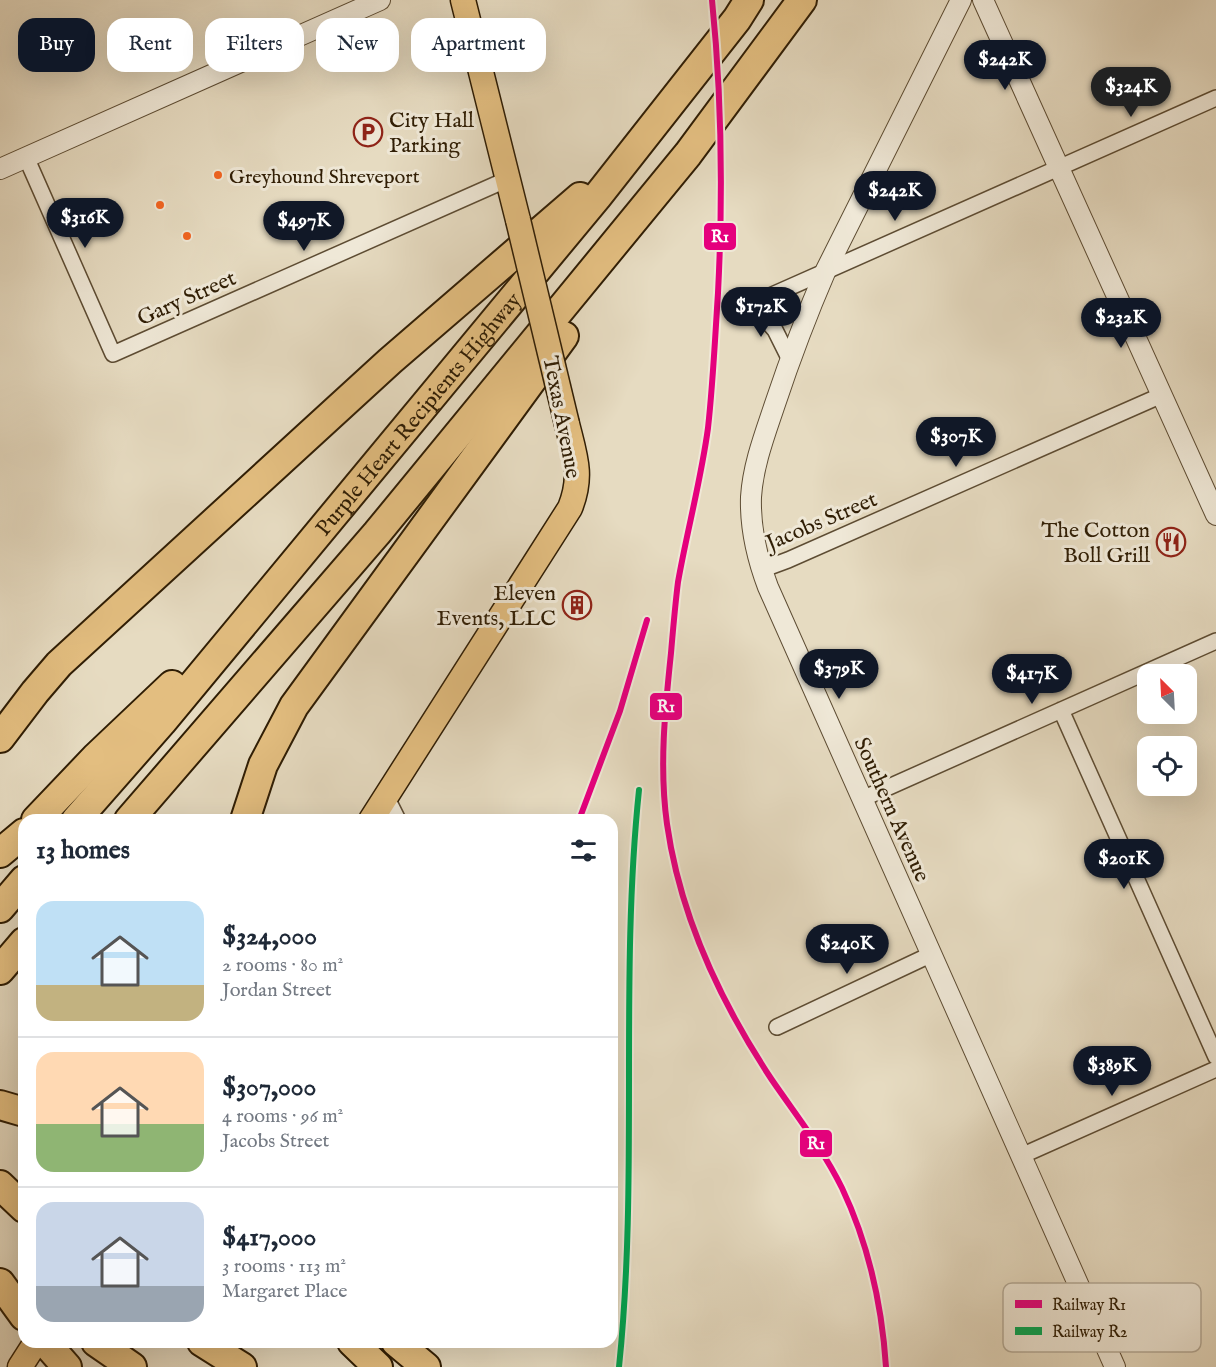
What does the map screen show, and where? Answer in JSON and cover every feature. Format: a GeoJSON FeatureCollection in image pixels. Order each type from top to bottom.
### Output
{"type":"FeatureCollection","features":[{"type":"Feature","properties":{"kind":"highway","name":"Purple Heart Recipients Highway"},"geometry":{"type":"LineString","coordinates":[[81,814],[162,722],[253,610],[400,437],[636,149],[749,0]]}},
{"type":"Feature","properties":{"kind":"highway","name":"Purple Heart Recipients Highway"},"geometry":{"type":"LineString","coordinates":[[134,814],[377,533],[688,154],[802,0]]}},
{"type":"Feature","properties":{"kind":"highway"},"geometry":{"type":"LineString","coordinates":[[0,738],[59,664],[390,361],[636,149]]}},
{"type":"Feature","properties":{"kind":"highway"},"geometry":{"type":"LineString","coordinates":[[246,814],[263,765],[294,706],[589,302],[688,154]]}},
{"type":"Feature","properties":{"kind":"highway"},"geometry":{"type":"LineString","coordinates":[[42,814],[96,757],[253,610]]}},
{"type":"Feature","properties":{"kind":"highway"},"geometry":{"type":"LineString","coordinates":[[0,853],[18,838]]}},
{"type":"Feature","properties":{"kind":"highway"},"geometry":{"type":"LineString","coordinates":[[0,908],[18,887]]}},
{"type":"Feature","properties":{"kind":"highway"},"geometry":{"type":"LineString","coordinates":[[0,970],[18,949]]}},
{"type":"Feature","properties":{"kind":"highway"},"geometry":{"type":"LineString","coordinates":[[0,1105],[18,1110]]}},
{"type":"Feature","properties":{"kind":"highway"},"geometry":{"type":"LineString","coordinates":[[0,1185],[18,1202]]}},
{"type":"Feature","properties":{"kind":"highway"},"geometry":{"type":"LineString","coordinates":[[0,1270],[18,1285]]}},
{"type":"Feature","properties":{"kind":"highway"},"geometry":{"type":"LineString","coordinates":[[0,1283],[18,1308]]}},
{"type":"Feature","properties":{"kind":"highway"},"geometry":{"type":"LineString","coordinates":[[50,1348],[67,1367]]}},
{"type":"Feature","properties":{"kind":"highway"},"geometry":{"type":"LineString","coordinates":[[105,1348],[132,1367]]}},
{"type":"Feature","properties":{"kind":"highway"},"geometry":{"type":"LineString","coordinates":[[212,1348],[242,1367]]}},
{"type":"Feature","properties":{"kind":"highway"},"geometry":{"type":"LineString","coordinates":[[358,1348],[378,1367]]}},
{"type":"Feature","properties":{"kind":"highway"},"geometry":{"type":"LineString","coordinates":[[403,1348],[426,1367]]}},
{"type":"Feature","properties":{"kind":"main road","name":"Texas Avenue"},"geometry":{"type":"LineString","coordinates":[[375,814],[570,508],[578,478],[576,459],[464,0]]}},
{"type":"Feature","properties":{"kind":"main road"},"geometry":{"type":"LineString","coordinates":[[20,1367],[32,1348]]}},
{"type":"Feature","properties":{"kind":"street"},"geometry":{"type":"LineString","coordinates":[[0,169],[380,0]]}},
{"type":"Feature","properties":{"kind":"street"},"geometry":{"type":"LineString","coordinates":[[949,24],[951,0]]}},
{"type":"Feature","properties":{"kind":"street","name":"Southern Avenue"},"geometry":{"type":"LineString","coordinates":[[961,0],[826,270],[790,360],[755,468],[752,497],[753,534],[761,570],[1078,1283]]}},
{"type":"Feature","properties":{"kind":"street"},"geometry":{"type":"LineString","coordinates":[[983,0],[1216,515]]}},
{"type":"Feature","properties":{"kind":"street"},"geometry":{"type":"LineString","coordinates":[[790,360],[776,330],[748,306],[1216,98]]}},
{"type":"Feature","properties":{"kind":"street","name":"Gary Street"},"geometry":{"type":"LineString","coordinates":[[26,157],[113,354],[508,179]]}},
{"type":"Feature","properties":{"kind":"street","name":"Jacobs Street"},"geometry":{"type":"LineString","coordinates":[[761,570],[1162,395]]}},
{"type":"Feature","properties":{"kind":"street"},"geometry":{"type":"LineString","coordinates":[[862,799],[1216,641]]}},
{"type":"Feature","properties":{"kind":"street"},"geometry":{"type":"LineString","coordinates":[[1061,710],[1216,1057]]}},
{"type":"Feature","properties":{"kind":"street"},"geometry":{"type":"LineString","coordinates":[[386,796],[395,814]]}},
{"type":"Feature","properties":{"kind":"street"},"geometry":{"type":"LineString","coordinates":[[777,1027],[932,954]]}},
{"type":"Feature","properties":{"kind":"street"},"geometry":{"type":"LineString","coordinates":[[1021,1156],[1216,1069]]}},
{"type":"Feature","properties":{"kind":"street","name":"Southern Avenue"},"geometry":{"type":"LineString","coordinates":[[1108,1352],[1115,1367]]}},
{"type":"Feature","properties":{"kind":"rail line","name":"R1"},"geometry":{"type":"LineString","coordinates":[[712,0],[721,146],[718,293],[708,428],[678,582],[674,618],[664,738],[663,781],[667,824],[682,892],[705,958],[753,1051],[809,1132],[842,1188],[851,1209],[872,1275],[881,1321],[886,1367]]}},
{"type":"Feature","properties":{"kind":"rail line","name":"R1"},"geometry":{"type":"LineString","coordinates":[[581,814],[620,711],[647,620]]}},
{"type":"Feature","properties":{"kind":"rail line","name":"R2"},"geometry":{"type":"LineString","coordinates":[[619,1367],[628,1223],[630,934],[639,790]]}},
{"type":"Feature","properties":{"kind":"place","name":"City Hall Parking"},"geometry":{"type":"Point","coordinates":[368,132]}},
{"type":"Feature","properties":{"kind":"place","name":"Greyhound Shreveport"},"geometry":{"type":"Point","coordinates":[218,175]}},
{"type":"Feature","properties":{"kind":"place","name":"The Cotton Boll Grill"},"geometry":{"type":"Point","coordinates":[1171,542]}},
{"type":"Feature","properties":{"kind":"place","name":"Eleven Events, LLC"},"geometry":{"type":"Point","coordinates":[577,605]}}]}
